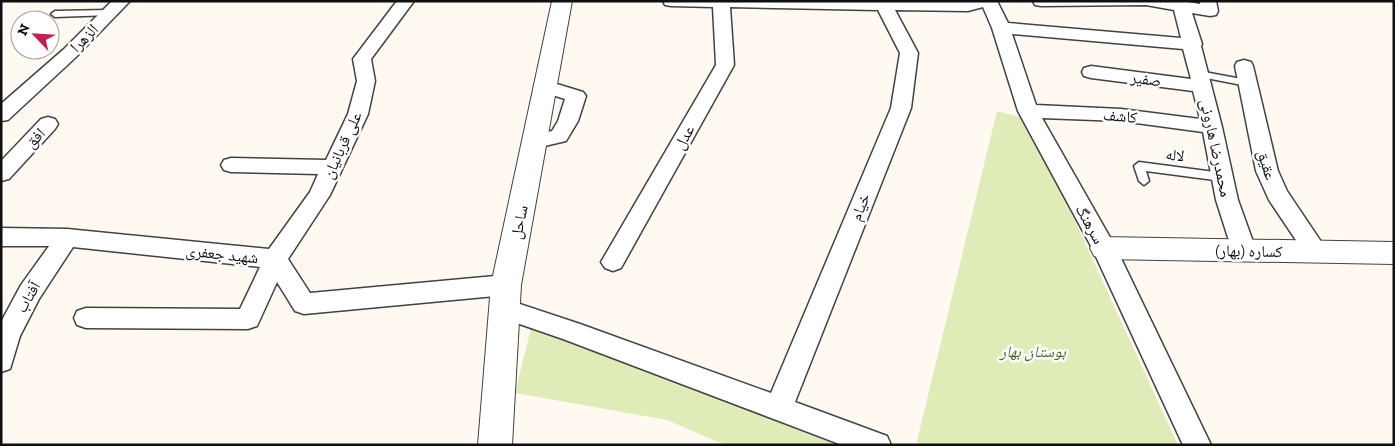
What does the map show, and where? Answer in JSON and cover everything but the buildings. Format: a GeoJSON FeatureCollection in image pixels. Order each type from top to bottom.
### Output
{"type":"FeatureCollection","features":[{"type":"Feature","properties":{"kind":"street","name":"علی قربانیان"},"geometry":{"type":"LineString","coordinates":[[86,318],[248,318],[275,259],[319,195],[358,114],[366,81],[362,59],[406,1]]}},
{"type":"Feature","properties":{"kind":"street","name":"ساحل"},"geometry":{"type":"LineString","coordinates":[[495,445],[506,297],[562,1]]}},
{"type":"Feature","properties":{"kind":"street"},"geometry":{"type":"LineString","coordinates":[[671,1],[968,6],[984,1]]}},
{"type":"Feature","properties":{"kind":"street","name":"سرهنگ"},"geometry":{"type":"LineString","coordinates":[[989,1],[1001,28],[1028,111],[1104,248],[1197,445]]}},
{"type":"Feature","properties":{"kind":"street"},"geometry":{"type":"LineString","coordinates":[[1041,1],[1142,1]]}},
{"type":"Feature","properties":{"kind":"street"},"geometry":{"type":"LineString","coordinates":[[1151,1],[1182,7],[1209,6]]}},
{"type":"Feature","properties":{"kind":"street","name":"عدل"},"geometry":{"type":"LineString","coordinates":[[613,262],[725,66],[721,2]]}},
{"type":"Feature","properties":{"kind":"street","name":"خیام"},"geometry":{"type":"LineString","coordinates":[[779,408],[901,108],[909,53],[884,5]]}},
{"type":"Feature","properties":{"kind":"street","name":"الزهرا"},"geometry":{"type":"LineString","coordinates":[[1,115],[70,53],[116,7]]}},
{"type":"Feature","properties":{"kind":"street","name":"محمدرضا هارونی"},"geometry":{"type":"LineString","coordinates":[[1182,7],[1193,44],[1227,200],[1244,250]]}},
{"type":"Feature","properties":{"kind":"street"},"geometry":{"type":"LineString","coordinates":[[1001,28],[1193,44]]}},
{"type":"Feature","properties":{"kind":"street","name":"صفیر"},"geometry":{"type":"LineString","coordinates":[[1091,72],[1200,80]]}},
{"type":"Feature","properties":{"kind":"street","name":"عقیق"},"geometry":{"type":"LineString","coordinates":[[1246,74],[1267,171],[1277,194],[1316,252]]}},
{"type":"Feature","properties":{"kind":"street","name":"کاشف"},"geometry":{"type":"LineString","coordinates":[[1028,111],[1121,115],[1212,127]]}},
{"type":"Feature","properties":{"kind":"street","name":"افق"},"geometry":{"type":"LineString","coordinates":[[1,174],[48,124]]}},
{"type":"Feature","properties":{"kind":"street"},"geometry":{"type":"LineString","coordinates":[[230,165],[332,167]]}},
{"type":"Feature","properties":{"kind":"street","name":"شهید جعفری"},"geometry":{"type":"LineString","coordinates":[[1,237],[67,238],[275,259],[304,304],[506,297]]}},
{"type":"Feature","properties":{"kind":"street","name":"آفتاب"},"geometry":{"type":"LineString","coordinates":[[1,361],[7,336],[30,292],[67,238]]}},
{"type":"Feature","properties":{"kind":"street","name":"کساره (بهار)"},"geometry":{"type":"LineString","coordinates":[[1104,248],[1394,253]]}},
{"type":"Feature","properties":{"kind":"street"},"geometry":{"type":"LineString","coordinates":[[506,297],[570,331],[877,445]]}},
{"type":"Feature","properties":{"kind":"lane"},"geometry":{"type":"LineString","coordinates":[[60,14],[116,7]]}},
{"type":"Feature","properties":{"kind":"lane"},"geometry":{"type":"LineString","coordinates":[[1200,80],[1246,74]]}},
{"type":"Feature","properties":{"kind":"lane","name":"لاله"},"geometry":{"type":"LineString","coordinates":[[1144,182],[1139,166],[1222,177]]}},
{"type":"Feature","properties":{"kind":"green space","name":"بوستان بهار"},"geometry":{"type":"Polygon","coordinates":[[[997,111],[1028,119],[1178,445],[916,445],[997,111]]]}},
{"type":"Feature","properties":{"kind":"green space"},"geometry":{"type":"Polygon","coordinates":[[[531,328],[838,445],[725,445],[667,420],[515,393],[531,328]]]}}]}
